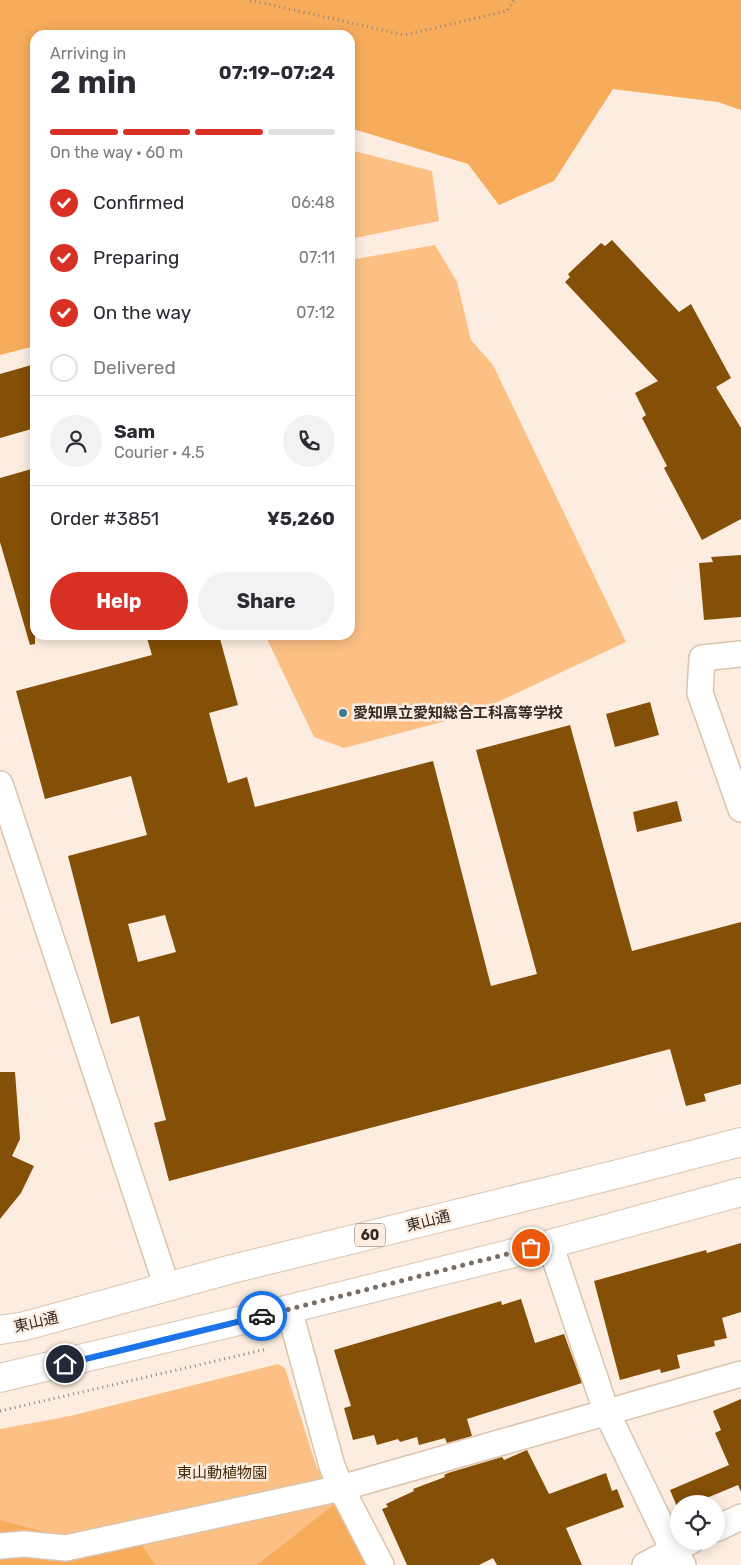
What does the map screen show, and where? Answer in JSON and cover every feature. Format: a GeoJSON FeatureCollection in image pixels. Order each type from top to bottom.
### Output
{"type":"FeatureCollection","features":[{"type":"Feature","properties":{"kind":"main road","name":"東山通"},"geometry":{"type":"LineString","coordinates":[[0,1330],[25,1326],[232,1269],[741,1142]]}},
{"type":"Feature","properties":{"kind":"main road"},"geometry":{"type":"LineString","coordinates":[[0,1378],[289,1310],[550,1244],[741,1192]]}},
{"type":"Feature","properties":{"kind":"street"},"geometry":{"type":"LineString","coordinates":[[741,654],[702,658],[700,693],[741,808]]}},
{"type":"Feature","properties":{"kind":"street"},"geometry":{"type":"LineString","coordinates":[[0,784],[167,1287]]}},
{"type":"Feature","properties":{"kind":"street"},"geometry":{"type":"LineString","coordinates":[[550,1244],[606,1411],[682,1552],[645,1565]]}},
{"type":"Feature","properties":{"kind":"street"},"geometry":{"type":"LineString","coordinates":[[289,1310],[332,1466],[341,1488],[381,1565]]}},
{"type":"Feature","properties":{"kind":"street"},"geometry":{"type":"LineString","coordinates":[[0,1546],[24,1544],[66,1548],[341,1488],[741,1374]]}},
{"type":"Feature","properties":{"kind":"street"},"geometry":{"type":"LineString","coordinates":[[725,1525],[741,1517]]}},
{"type":"Feature","properties":{"kind":"path"},"geometry":{"type":"LineString","coordinates":[[250,0],[404,35],[507,11],[514,0]]}},
{"type":"Feature","properties":{"kind":"path"},"geometry":{"type":"LineString","coordinates":[[0,1411],[267,1349]]}},
{"type":"Feature","properties":{"kind":"green space"},"geometry":{"type":"Polygon","coordinates":[[[355,151],[432,171],[439,221],[355,238],[355,151]]]}},
{"type":"Feature","properties":{"kind":"green space"},"geometry":{"type":"Polygon","coordinates":[[[435,245],[457,282],[471,340],[493,365],[626,642],[472,714],[344,748],[314,737],[267,640],[355,640],[355,259],[435,245]]]}},
{"type":"Feature","properties":{"kind":"green space","name":"東山動植物園"},"geometry":{"type":"Polygon","coordinates":[[[278,1364],[285,1368],[317,1468],[369,1565],[0,1565],[0,1429],[70,1416],[278,1364]]]}},
{"type":"Feature","properties":{"kind":"shaded area"},"geometry":{"type":"Polygon","coordinates":[[[0,0],[741,0],[741,110],[718,102],[613,89],[554,181],[499,205],[468,164],[355,130],[355,30],[30,30],[30,347],[0,355],[0,0]]]}},
{"type":"Feature","properties":{"kind":"shaded area"},"geometry":{"type":"Polygon","coordinates":[[[336,1503],[369,1565],[257,1565],[336,1503]]]}},
{"type":"Feature","properties":{"kind":"shaded area"},"geometry":{"type":"Polygon","coordinates":[[[0,1520],[57,1535],[136,1537],[155,1565],[0,1565],[0,1520]]]}},
{"type":"Feature","properties":{"kind":"building"},"geometry":{"type":"Polygon","coordinates":[[[612,240],[679,312],[691,304],[731,378],[716,387],[741,428],[741,519],[702,540],[664,468],[667,466],[642,418],[646,415],[635,393],[658,381],[565,282],[570,277],[568,274],[601,243],[605,246],[612,240]]]}},
{"type":"Feature","properties":{"kind":"building"},"geometry":{"type":"Polygon","coordinates":[[[30,365],[30,429],[0,438],[0,374],[30,365]]]}},
{"type":"Feature","properties":{"kind":"building"},"geometry":{"type":"Polygon","coordinates":[[[30,469],[30,640],[35,640],[35,644],[30,645],[0,542],[0,478],[30,469]]]}},
{"type":"Feature","properties":{"kind":"building"},"geometry":{"type":"Polygon","coordinates":[[[741,555],[741,617],[704,620],[699,563],[713,562],[711,557],[741,555]]]}},
{"type":"Feature","properties":{"kind":"building"},"geometry":{"type":"Polygon","coordinates":[[[148,640],[220,640],[238,705],[209,713],[228,783],[247,777],[255,807],[433,761],[491,986],[537,974],[476,750],[570,725],[632,951],[741,922],[741,1084],[704,1094],[706,1101],[686,1106],[670,1049],[169,1181],[154,1123],[166,1120],[139,1016],[111,1024],[68,856],[147,835],[131,776],[45,799],[16,691],[152,655],[148,640]],[[165,915],[128,924],[138,962],[176,952],[165,915]]]}},
{"type":"Feature","properties":{"kind":"building"},"geometry":{"type":"Polygon","coordinates":[[[650,702],[659,735],[615,747],[606,714],[650,702]]]}},
{"type":"Feature","properties":{"kind":"building"},"geometry":{"type":"Polygon","coordinates":[[[677,801],[682,821],[637,832],[633,812],[677,801]]]}},
{"type":"Feature","properties":{"kind":"building"},"geometry":{"type":"Polygon","coordinates":[[[0,1072],[15,1072],[20,1139],[12,1156],[34,1166],[21,1193],[0,1219],[0,1072]]]}},
{"type":"Feature","properties":{"kind":"building"},"geometry":{"type":"Polygon","coordinates":[[[741,1243],[741,1312],[722,1318],[727,1338],[714,1341],[715,1346],[677,1355],[680,1368],[661,1373],[660,1369],[620,1380],[594,1281],[706,1250],[707,1253],[741,1243]]]}},
{"type":"Feature","properties":{"kind":"building"},"geometry":{"type":"Polygon","coordinates":[[[521,1299],[535,1343],[564,1334],[582,1383],[467,1419],[472,1436],[447,1443],[445,1438],[419,1445],[417,1437],[400,1442],[398,1439],[377,1445],[374,1435],[353,1440],[344,1408],[351,1406],[334,1350],[501,1301],[502,1305],[521,1299]]]}},
{"type":"Feature","properties":{"kind":"building"},"geometry":{"type":"Polygon","coordinates":[[[741,1399],[741,1492],[738,1485],[714,1495],[672,1495],[670,1490],[729,1465],[715,1433],[721,1430],[713,1411],[741,1399]]]}},
{"type":"Feature","properties":{"kind":"building"},"geometry":{"type":"Polygon","coordinates":[[[527,1450],[549,1494],[606,1473],[612,1491],[617,1489],[624,1507],[566,1528],[582,1565],[497,1565],[493,1558],[479,1565],[407,1565],[382,1509],[388,1507],[386,1504],[414,1491],[413,1489],[445,1477],[444,1475],[448,1473],[502,1457],[504,1460],[527,1450]]]}},
{"type":"Feature","properties":{"kind":"way so far"},"geometry":{"type":"LineString","coordinates":[[262,1316],[531,1248]]}},
{"type":"Feature","properties":{"kind":"place","name":"愛知県立愛知総合工科高等学校"},"geometry":{"type":"Point","coordinates":[343,713]}},
{"type":"Feature","properties":{"kind":"route"},"geometry":{"type":"LineString","coordinates":[[65,1364],[262,1316]]}}]}
